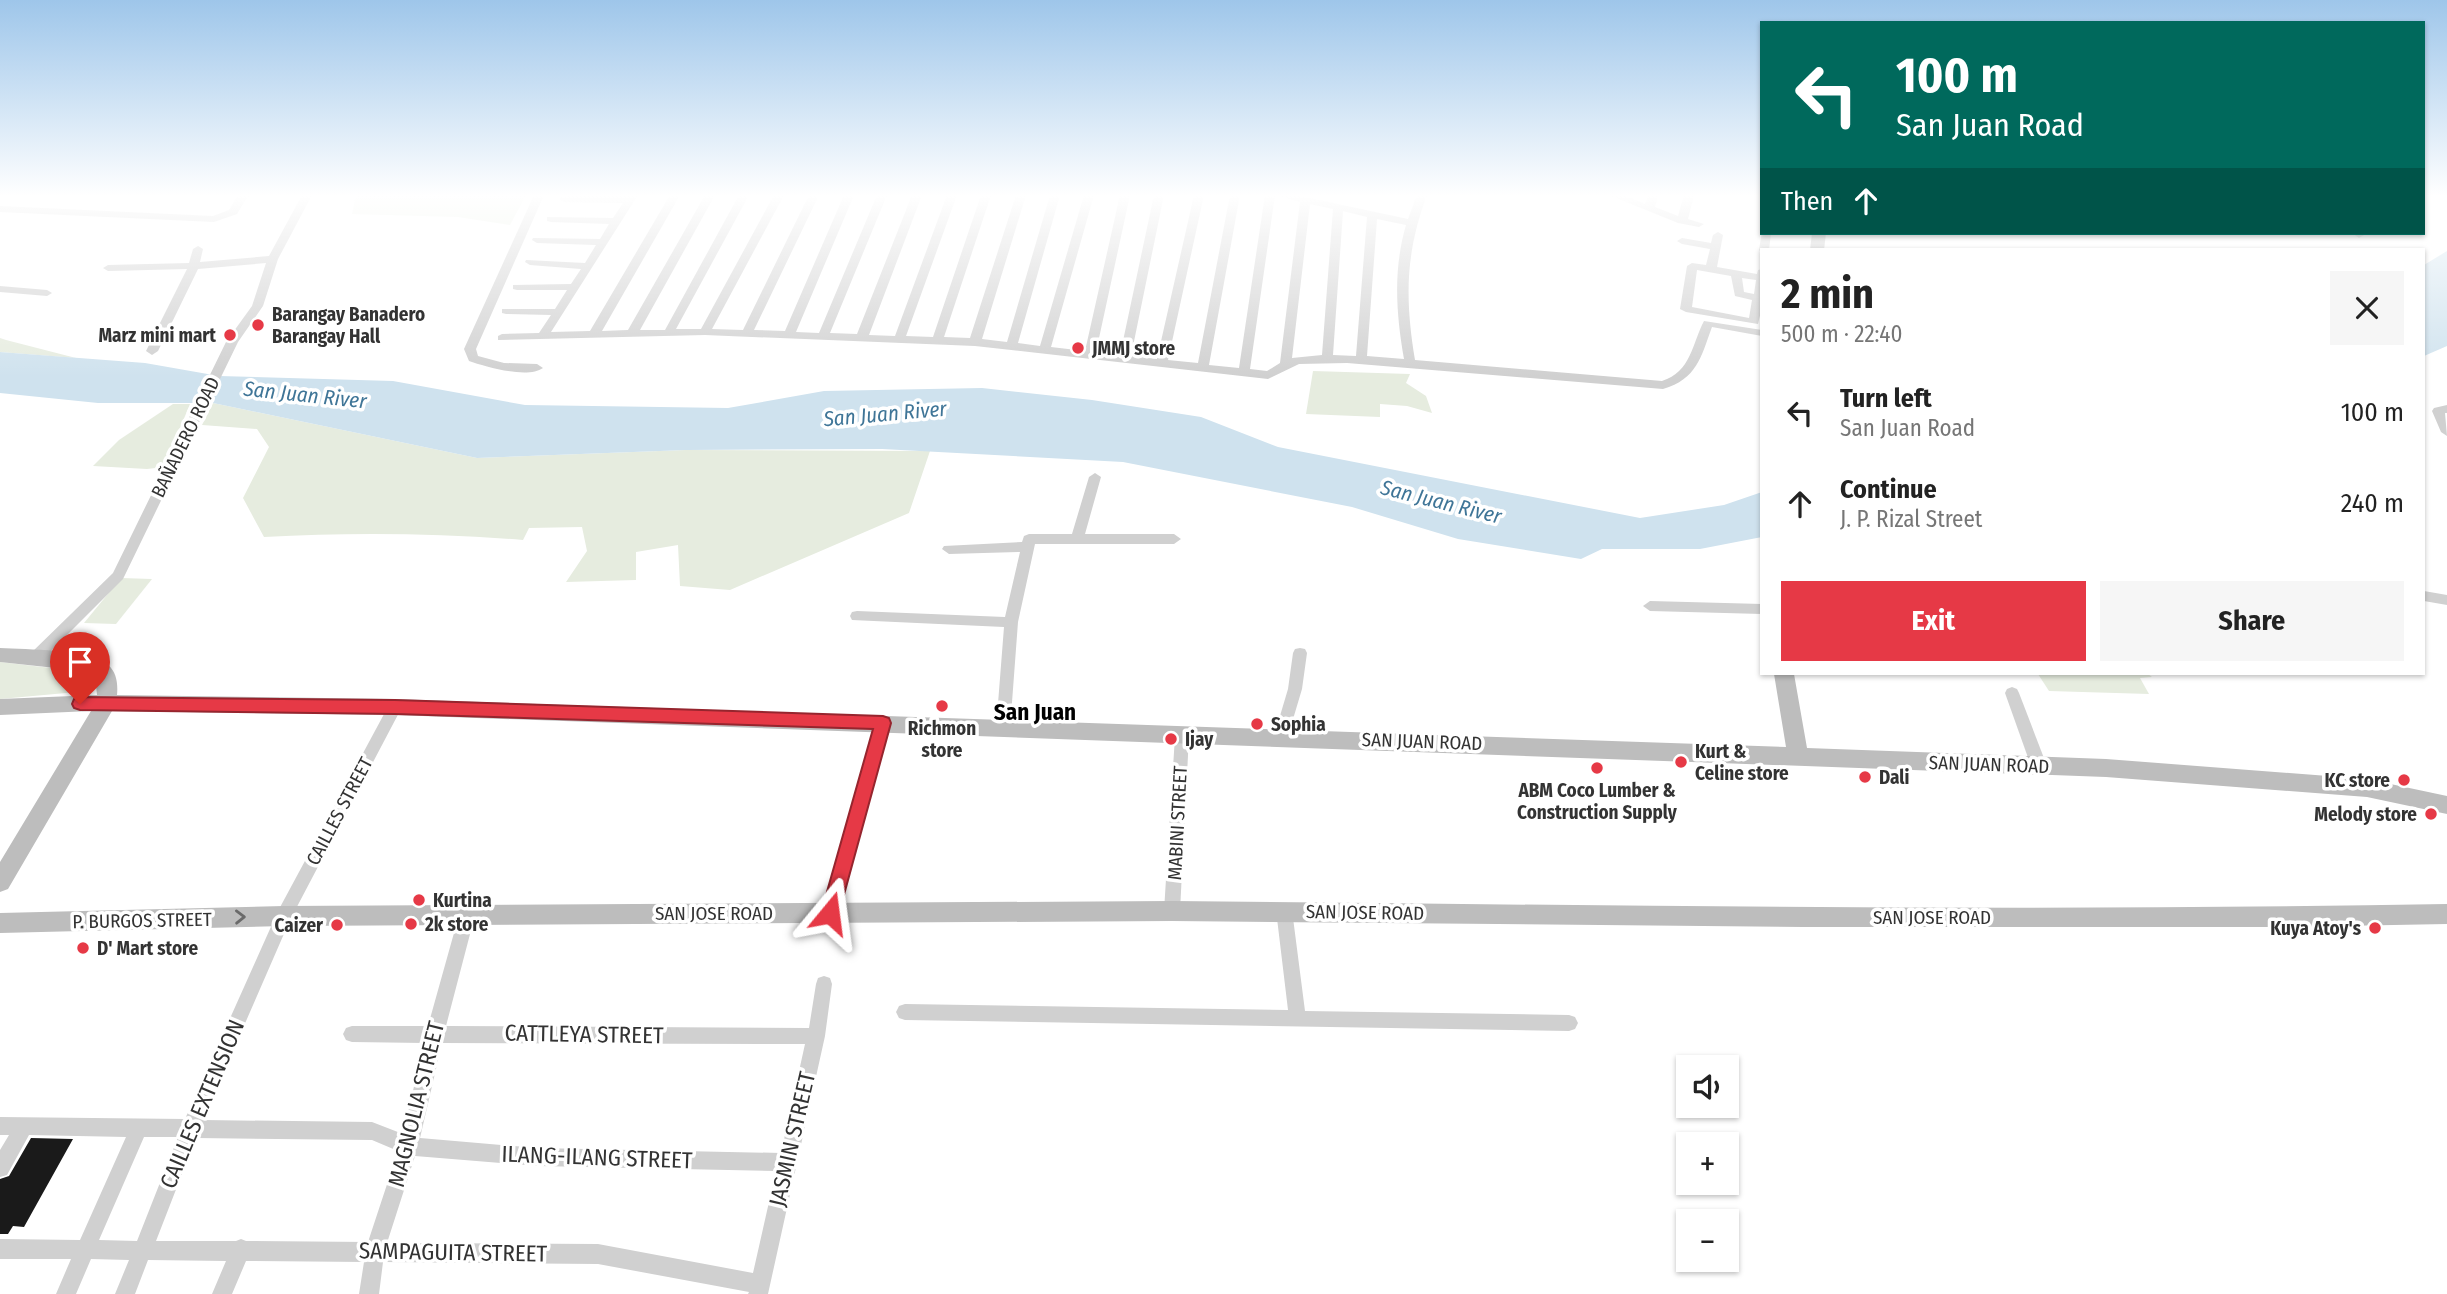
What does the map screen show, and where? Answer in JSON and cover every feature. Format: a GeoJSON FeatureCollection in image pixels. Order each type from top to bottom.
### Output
{"type":"FeatureCollection","features":[{"type":"Feature","properties":{"kind":"street"},"geometry":{"type":"LineString","coordinates":[[152,351],[194,266],[196,255]]}},
{"type":"Feature","properties":{"kind":"street","name":"BAÑADERO ROAD"},"geometry":{"type":"LineString","coordinates":[[35,658],[118,576],[227,352],[257,306],[275,255]]}},
{"type":"Feature","properties":{"kind":"street"},"geometry":{"type":"LineString","coordinates":[[512,255],[471,349],[473,358],[479,361],[512,369],[537,368]]}},
{"type":"Feature","properties":{"kind":"street"},"geometry":{"type":"LineString","coordinates":[[543,336],[595,255]]}},
{"type":"Feature","properties":{"kind":"street"},"geometry":{"type":"LineString","coordinates":[[594,333],[640,255]]}},
{"type":"Feature","properties":{"kind":"street"},"geometry":{"type":"LineString","coordinates":[[633,332],[676,255]]}},
{"type":"Feature","properties":{"kind":"street"},"geometry":{"type":"LineString","coordinates":[[668,332],[711,255]]}},
{"type":"Feature","properties":{"kind":"street"},"geometry":{"type":"LineString","coordinates":[[705,332],[746,255]]}},
{"type":"Feature","properties":{"kind":"street"},"geometry":{"type":"LineString","coordinates":[[747,333],[785,255]]}},
{"type":"Feature","properties":{"kind":"street"},"geometry":{"type":"LineString","coordinates":[[790,333],[823,255]]}},
{"type":"Feature","properties":{"kind":"street"},"geometry":{"type":"LineString","coordinates":[[824,335],[857,255]]}},
{"type":"Feature","properties":{"kind":"street"},"geometry":{"type":"LineString","coordinates":[[862,337],[894,255]]}},
{"type":"Feature","properties":{"kind":"street"},"geometry":{"type":"LineString","coordinates":[[899,339],[930,255]]}},
{"type":"Feature","properties":{"kind":"street"},"geometry":{"type":"LineString","coordinates":[[937,341],[966,255]]}},
{"type":"Feature","properties":{"kind":"street"},"geometry":{"type":"LineString","coordinates":[[975,342],[1002,255]]}},
{"type":"Feature","properties":{"kind":"street"},"geometry":{"type":"LineString","coordinates":[[1012,345],[1038,255]]}},
{"type":"Feature","properties":{"kind":"street"},"geometry":{"type":"LineString","coordinates":[[1045,348],[1072,255]]}},
{"type":"Feature","properties":{"kind":"street"},"geometry":{"type":"LineString","coordinates":[[1090,353],[1112,255]]}},
{"type":"Feature","properties":{"kind":"street"},"geometry":{"type":"LineString","coordinates":[[1125,358],[1146,255]]}},
{"type":"Feature","properties":{"kind":"street"},"geometry":{"type":"LineString","coordinates":[[1162,362],[1186,255]]}},
{"type":"Feature","properties":{"kind":"street"},"geometry":{"type":"LineString","coordinates":[[1203,368],[1224,255]]}},
{"type":"Feature","properties":{"kind":"street"},"geometry":{"type":"LineString","coordinates":[[1244,373],[1261,255]]}},
{"type":"Feature","properties":{"kind":"street"},"geometry":{"type":"LineString","coordinates":[[1286,365],[1298,255]]}},
{"type":"Feature","properties":{"kind":"street"},"geometry":{"type":"LineString","coordinates":[[1327,360],[1335,255]]}},
{"type":"Feature","properties":{"kind":"street"},"geometry":{"type":"LineString","coordinates":[[1361,361],[1369,255]]}},
{"type":"Feature","properties":{"kind":"street"},"geometry":{"type":"LineString","coordinates":[[502,338],[633,332],[790,333],[1012,345],[1268,375],[1286,365],[1327,360],[1410,363],[1402,317],[1401,266],[1403,255]]}},
{"type":"Feature","properties":{"kind":"street"},"geometry":{"type":"LineString","coordinates":[[1711,269],[1714,255]]}},
{"type":"Feature","properties":{"kind":"street"},"geometry":{"type":"LineString","coordinates":[[108,268],[194,266],[273,259]]}},
{"type":"Feature","properties":{"kind":"street"},"geometry":{"type":"LineString","coordinates":[[530,262],[588,266]]}},
{"type":"Feature","properties":{"kind":"street"},"geometry":{"type":"LineString","coordinates":[[1760,278],[1692,266],[1686,309],[1754,322],[1760,288]]}},
{"type":"Feature","properties":{"kind":"street"},"geometry":{"type":"LineString","coordinates":[[1736,273],[1739,294],[1758,298]]}},
{"type":"Feature","properties":{"kind":"street"},"geometry":{"type":"LineString","coordinates":[[517,287],[573,287]]}},
{"type":"Feature","properties":{"kind":"street"},"geometry":{"type":"LineString","coordinates":[[0,289],[47,293]]}},
{"type":"Feature","properties":{"kind":"street"},"geometry":{"type":"LineString","coordinates":[[506,311],[558,312]]}},
{"type":"Feature","properties":{"kind":"street"},"geometry":{"type":"LineString","coordinates":[[1413,363],[1663,385],[1677,382],[1689,371],[1708,323],[1760,333]]}},
{"type":"Feature","properties":{"kind":"street"},"geometry":{"type":"LineString","coordinates":[[2443,410],[2447,432]]}},
{"type":"Feature","properties":{"kind":"street"},"geometry":{"type":"LineString","coordinates":[[1077,539],[1096,477]]}},
{"type":"Feature","properties":{"kind":"street"},"geometry":{"type":"LineString","coordinates":[[1003,729],[1012,622],[1030,539],[1174,539]]}},
{"type":"Feature","properties":{"kind":"street"},"geometry":{"type":"LineString","coordinates":[[949,549],[1028,547]]}},
{"type":"Feature","properties":{"kind":"street"},"geometry":{"type":"LineString","coordinates":[[2425,596],[2447,600]]}},
{"type":"Feature","properties":{"kind":"street"},"geometry":{"type":"LineString","coordinates":[[1650,606],[1760,609]]}},
{"type":"Feature","properties":{"kind":"street"},"geometry":{"type":"LineString","coordinates":[[857,615],[1012,622]]}},
{"type":"Feature","properties":{"kind":"street"},"geometry":{"type":"LineString","coordinates":[[1281,736],[1295,689],[1300,653]]}},
{"type":"Feature","properties":{"kind":"street"},"geometry":{"type":"LineString","coordinates":[[0,655],[76,661],[101,671],[107,681],[106,702],[0,882]]}},
{"type":"Feature","properties":{"kind":"street"},"geometry":{"type":"LineString","coordinates":[[1784,675],[1798,756]]}},
{"type":"Feature","properties":{"kind":"street"},"geometry":{"type":"LineString","coordinates":[[2012,693],[2039,766]]}},
{"type":"Feature","properties":{"kind":"street","name":"SAN JUAN ROAD"},"geometry":{"type":"LineString","coordinates":[[0,707],[106,702],[395,707],[1798,756],[2039,766],[2367,788],[2447,806]]}},
{"type":"Feature","properties":{"kind":"street","name":"CAILLES STREET"},"geometry":{"type":"LineString","coordinates":[[284,916],[395,707]]}},
{"type":"Feature","properties":{"kind":"street"},"geometry":{"type":"LineString","coordinates":[[830,913],[883,723]]}},
{"type":"Feature","properties":{"kind":"street","name":"MABINI STREET"},"geometry":{"type":"LineString","coordinates":[[1172,911],[1182,736]]}},
{"type":"Feature","properties":{"kind":"street","name":"SAN JOSE ROAD"},"geometry":{"type":"LineString","coordinates":[[284,916],[1172,911],[1804,917],[2283,917],[2447,914]]}},
{"type":"Feature","properties":{"kind":"street"},"geometry":{"type":"LineString","coordinates":[[1284,911],[1298,1020]]}},
{"type":"Feature","properties":{"kind":"street","name":"MAGNOLIA STREET"},"geometry":{"type":"LineString","coordinates":[[369,1294],[375,1251],[409,1146],[435,1032],[467,915]]}},
{"type":"Feature","properties":{"kind":"street","name":"P. BURGOS STREET"},"geometry":{"type":"LineString","coordinates":[[0,923],[284,916]]}},
{"type":"Feature","properties":{"kind":"street","name":"CAILLES EXTENSION"},"geometry":{"type":"LineString","coordinates":[[125,1294],[190,1129],[284,916]]}},
{"type":"Feature","properties":{"kind":"street","name":"JASMIN STREET"},"geometry":{"type":"LineString","coordinates":[[759,1289],[816,1036],[824,984]]}},
{"type":"Feature","properties":{"kind":"street"},"geometry":{"type":"LineString","coordinates":[[905,1012],[1569,1023]]}},
{"type":"Feature","properties":{"kind":"street","name":"CATTLEYA STREET"},"geometry":{"type":"LineString","coordinates":[[352,1034],[435,1032],[816,1036]]}},
{"type":"Feature","properties":{"kind":"street","name":"ILANG-ILANG STREET"},"geometry":{"type":"LineString","coordinates":[[0,1126],[372,1131],[409,1146],[538,1157],[786,1162]]}},
{"type":"Feature","properties":{"kind":"street"},"geometry":{"type":"LineString","coordinates":[[0,1168],[24,1127]]}},
{"type":"Feature","properties":{"kind":"street"},"geometry":{"type":"LineString","coordinates":[[66,1294],[139,1128]]}},
{"type":"Feature","properties":{"kind":"street","name":"SAMPAGUITA STREET"},"geometry":{"type":"LineString","coordinates":[[0,1248],[598,1254],[759,1289]]}},
{"type":"Feature","properties":{"kind":"street"},"geometry":{"type":"LineString","coordinates":[[222,1294],[241,1249]]}},
{"type":"Feature","properties":{"kind":"shaded area"},"geometry":{"type":"Polygon","coordinates":[[[0,338],[6,340],[76,358],[0,352],[0,338]]]}},
{"type":"Feature","properties":{"kind":"shaded area"},"geometry":{"type":"Polygon","coordinates":[[[1313,371],[1410,374],[1406,383],[1426,396],[1432,413],[1407,406],[1380,404],[1380,417],[1306,414],[1313,371]]]}},
{"type":"Feature","properties":{"kind":"shaded area"},"geometry":{"type":"Polygon","coordinates":[[[213,403],[477,458],[686,450],[930,451],[909,513],[730,590],[680,586],[678,545],[636,552],[636,580],[566,582],[587,551],[582,527],[529,528],[523,540],[394,534],[264,537],[243,498],[269,447],[257,429],[202,425],[213,403]]]}},
{"type":"Feature","properties":{"kind":"shaded area"},"geometry":{"type":"Polygon","coordinates":[[[173,404],[190,404],[164,467],[147,469],[93,466],[119,440],[173,404]]]}},
{"type":"Feature","properties":{"kind":"shaded area"},"geometry":{"type":"Polygon","coordinates":[[[121,578],[152,579],[116,624],[84,623],[121,578]]]}},
{"type":"Feature","properties":{"kind":"shaded area"},"geometry":{"type":"Polygon","coordinates":[[[0,662],[85,672],[86,683],[77,692],[0,699],[0,662]]]}},
{"type":"Feature","properties":{"kind":"shaded area"},"geometry":{"type":"Polygon","coordinates":[[[2039,675],[2152,677],[2140,678],[2149,694],[2049,691],[2039,675]]]}},
{"type":"Feature","properties":{"kind":"water"},"geometry":{"type":"Polygon","coordinates":[[[2440,255],[2447,255],[2447,346],[2425,356],[2425,264],[2440,255]]]}},
{"type":"Feature","properties":{"kind":"water","name":"San Juan River"},"geometry":{"type":"Polygon","coordinates":[[[0,352],[145,363],[219,376],[393,381],[525,405],[728,408],[824,391],[982,388],[1092,400],[1201,417],[1278,447],[1640,518],[1724,505],[1760,493],[1760,537],[1700,549],[1602,549],[1581,559],[1458,539],[1352,507],[1123,462],[882,449],[686,450],[477,458],[213,403],[98,403],[0,393],[0,352]]]}},
{"type":"Feature","properties":{"kind":"building"},"geometry":{"type":"Polygon","coordinates":[[[31,1138],[73,1139],[24,1227],[13,1226],[8,1234],[0,1234],[0,1179],[9,1176],[31,1138]]]}},
{"type":"Feature","properties":{"kind":"place","name":"Barangay Banadero Barangay Hall"},"geometry":{"type":"Point","coordinates":[258,325]}},
{"type":"Feature","properties":{"kind":"place","name":"Marz mini mart"},"geometry":{"type":"Point","coordinates":[230,335]}},
{"type":"Feature","properties":{"kind":"place","name":"JMMJ store"},"geometry":{"type":"Point","coordinates":[1078,348]}},
{"type":"Feature","properties":{"kind":"place","name":"Richmon store"},"geometry":{"type":"Point","coordinates":[942,706]}},
{"type":"Feature","properties":{"kind":"place","name":"Sophia"},"geometry":{"type":"Point","coordinates":[1257,724]}},
{"type":"Feature","properties":{"kind":"place","name":"Ijay"},"geometry":{"type":"Point","coordinates":[1171,739]}},
{"type":"Feature","properties":{"kind":"place","name":"Kurt & Celine store"},"geometry":{"type":"Point","coordinates":[1681,762]}},
{"type":"Feature","properties":{"kind":"place","name":"ABM Coco Lumber & Construction Supply"},"geometry":{"type":"Point","coordinates":[1597,768]}},
{"type":"Feature","properties":{"kind":"place","name":"Dali"},"geometry":{"type":"Point","coordinates":[1865,777]}},
{"type":"Feature","properties":{"kind":"place","name":"KC store"},"geometry":{"type":"Point","coordinates":[2404,780]}},
{"type":"Feature","properties":{"kind":"place","name":"Melody store"},"geometry":{"type":"Point","coordinates":[2431,814]}},
{"type":"Feature","properties":{"kind":"place","name":"Kurtina"},"geometry":{"type":"Point","coordinates":[419,900]}},
{"type":"Feature","properties":{"kind":"place","name":"2k store"},"geometry":{"type":"Point","coordinates":[411,924]}},
{"type":"Feature","properties":{"kind":"place","name":"Caizer"},"geometry":{"type":"Point","coordinates":[337,925]}},
{"type":"Feature","properties":{"kind":"place","name":"Kuya Atoy's"},"geometry":{"type":"Point","coordinates":[2375,928]}},
{"type":"Feature","properties":{"kind":"place","name":"D' Mart store"},"geometry":{"type":"Point","coordinates":[83,948]}},
{"type":"Feature","properties":{"kind":"district","name":"San Juan"},"geometry":{"type":"Point","coordinates":[1035,712]}},
{"type":"Feature","properties":{"kind":"route"},"geometry":{"type":"LineString","coordinates":[[80,704],[106,702],[395,707],[883,723],[830,913]]}}]}
